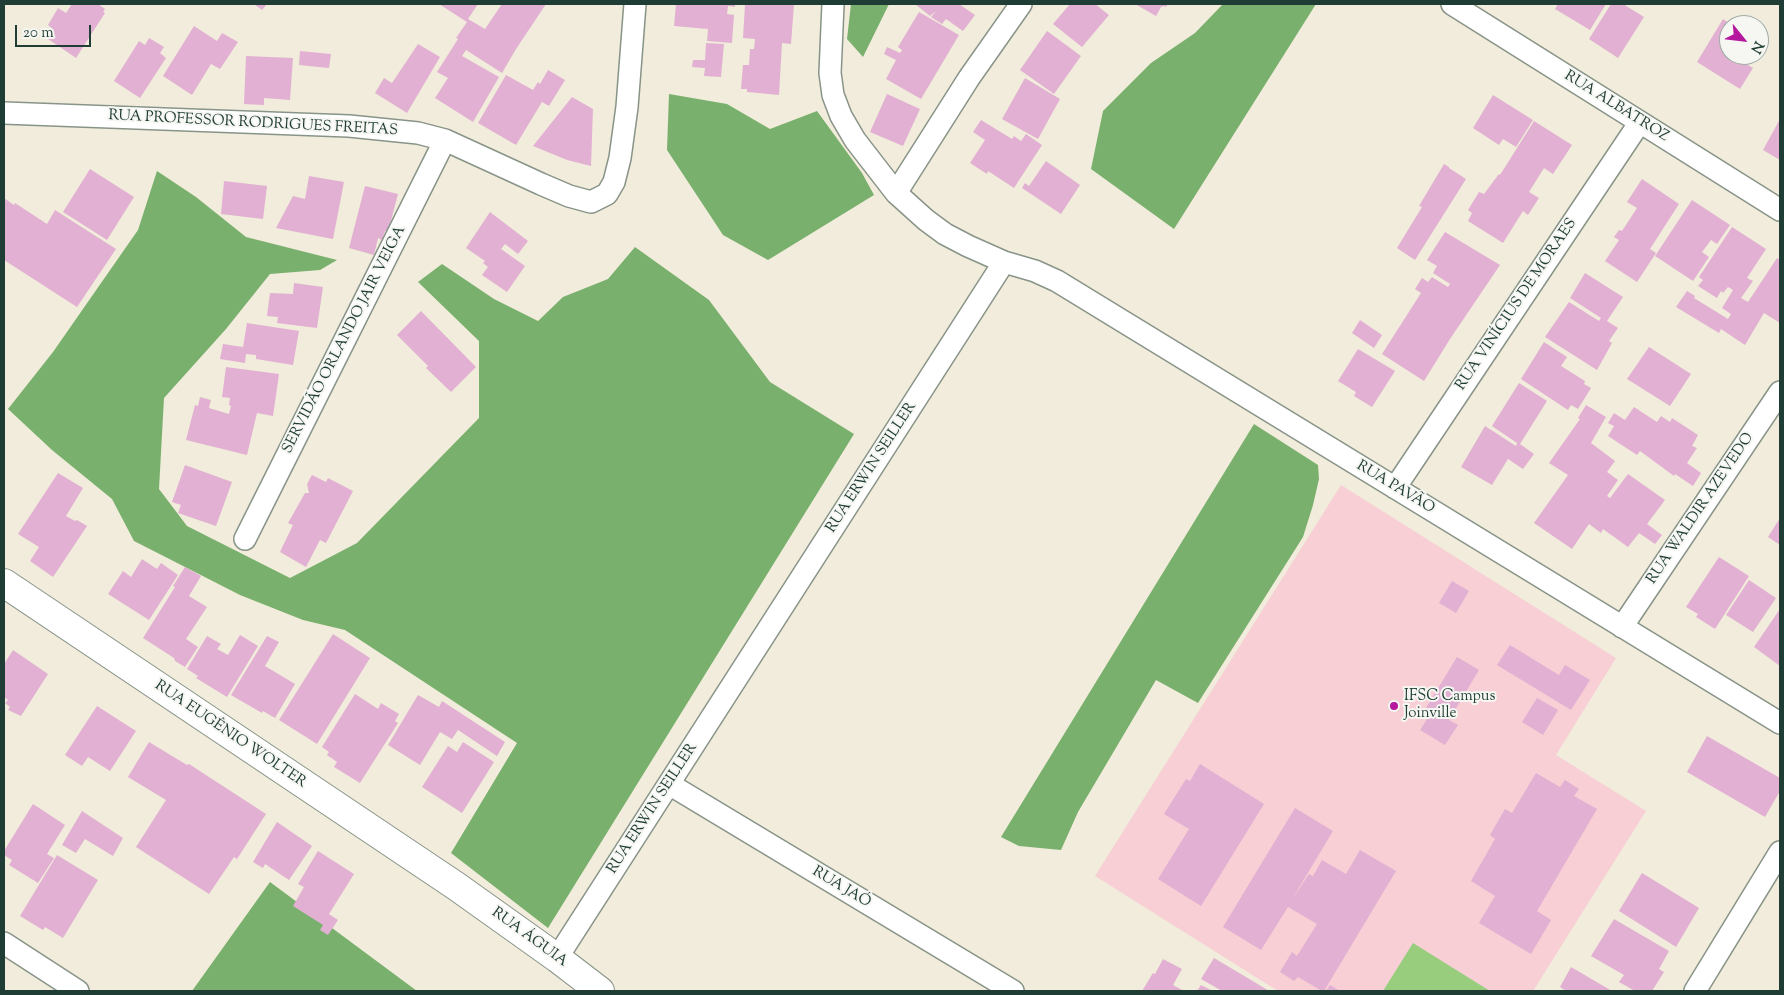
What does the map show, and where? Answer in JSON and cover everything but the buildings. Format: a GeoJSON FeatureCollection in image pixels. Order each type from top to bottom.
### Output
{"type":"FeatureCollection","features":[{"type":"Feature","properties":{"kind":"street","name":"RUA PROFESSOR RODRIGUES FREITAS"},"geometry":{"type":"LineString","coordinates":[[4,113],[349,126],[418,133],[445,140],[569,196],[591,202],[607,194],[614,182],[620,158],[626,116],[634,4]]}},
{"type":"Feature","properties":{"kind":"street"},"geometry":{"type":"LineString","coordinates":[[833,4],[830,50],[830,73],[833,95],[841,116],[855,140],[896,193],[926,220],[945,234],[1004,262]]}},
{"type":"Feature","properties":{"kind":"street"},"geometry":{"type":"LineString","coordinates":[[896,193],[964,85],[1021,4]]}},
{"type":"Feature","properties":{"kind":"street","name":"RUA ALBATROZ"},"geometry":{"type":"LineString","coordinates":[[1452,4],[1780,210]]}},
{"type":"Feature","properties":{"kind":"street","name":"RUA VINÍCIUS DE MORAES"},"geometry":{"type":"LineString","coordinates":[[1395,488],[1640,122]]}},
{"type":"Feature","properties":{"kind":"street","name":"SERVIDÃO ORLANDO JAIR VEIGA"},"geometry":{"type":"LineString","coordinates":[[245,539],[445,140]]}},
{"type":"Feature","properties":{"kind":"street","name":"RUA PAVÃO"},"geometry":{"type":"LineString","coordinates":[[1004,262],[1035,271],[1057,282],[1780,723]]}},
{"type":"Feature","properties":{"kind":"street","name":"RUA ERWIN SEILLER"},"geometry":{"type":"LineString","coordinates":[[557,958],[1004,262]]}},
{"type":"Feature","properties":{"kind":"street","name":"RUA WALDIR AZEVEDO"},"geometry":{"type":"LineString","coordinates":[[1622,626],[1780,392]]}},
{"type":"Feature","properties":{"kind":"street","name":"RUA EUGÊNIO WOLTER"},"geometry":{"type":"LineString","coordinates":[[4,583],[456,886]]}},
{"type":"Feature","properties":{"kind":"street","name":"RUA JAÓ"},"geometry":{"type":"LineString","coordinates":[[669,784],[1013,991]]}},
{"type":"Feature","properties":{"kind":"street"},"geometry":{"type":"LineString","coordinates":[[1695,991],[1780,852]]}},
{"type":"Feature","properties":{"kind":"street","name":"RUA ÁGUIA"},"geometry":{"type":"LineString","coordinates":[[456,886],[600,991]]}},
{"type":"Feature","properties":{"kind":"street"},"geometry":{"type":"LineString","coordinates":[[4,943],[78,991]]}},
{"type":"Feature","properties":{"kind":"shaded area","name":"IFSC Campus Joinville"},"geometry":{"type":"Polygon","coordinates":[[[1341,485],[1616,658],[1556,755],[1646,811],[1533,991],[1278,991],[1095,876],[1341,485]]]}},
{"type":"Feature","properties":{"kind":"green space"},"geometry":{"type":"Polygon","coordinates":[[[851,4],[889,4],[863,57],[847,39],[851,4]]]}},
{"type":"Feature","properties":{"kind":"green space"},"geometry":{"type":"Polygon","coordinates":[[[1223,4],[1316,4],[1174,229],[1091,169],[1103,111],[1151,63],[1195,33],[1223,4]]]}},
{"type":"Feature","properties":{"kind":"green space"},"geometry":{"type":"Polygon","coordinates":[[[669,94],[727,104],[770,129],[817,111],[862,173],[874,195],[768,260],[723,235],[667,150],[669,94]]]}},
{"type":"Feature","properties":{"kind":"green space"},"geometry":{"type":"Polygon","coordinates":[[[157,171],[196,197],[246,237],[337,260],[320,270],[270,274],[226,329],[164,398],[159,489],[187,526],[290,578],[357,543],[479,418],[479,341],[418,282],[442,264],[494,299],[538,321],[563,297],[608,279],[635,247],[709,300],[770,382],[854,434],[548,928],[451,853],[517,743],[345,630],[303,620],[240,595],[134,541],[112,499],[52,450],[8,409],[53,352],[138,230],[157,171]]]}},
{"type":"Feature","properties":{"kind":"green space"},"geometry":{"type":"Polygon","coordinates":[[[1254,424],[1318,465],[1319,479],[1303,537],[1198,703],[1156,680],[1078,812],[1061,850],[1019,846],[1001,837],[1254,424]]]}},
{"type":"Feature","properties":{"kind":"green space"},"geometry":{"type":"Polygon","coordinates":[[[270,882],[417,991],[192,991],[270,882]]]}},
{"type":"Feature","properties":{"kind":"green space"},"geometry":{"type":"Polygon","coordinates":[[[1413,943],[1490,991],[1383,991],[1413,943]]]}},
{"type":"Feature","properties":{"kind":"place","name":"IFSC Campus Joinville"},"geometry":{"type":"Point","coordinates":[1394,706]}}]}
